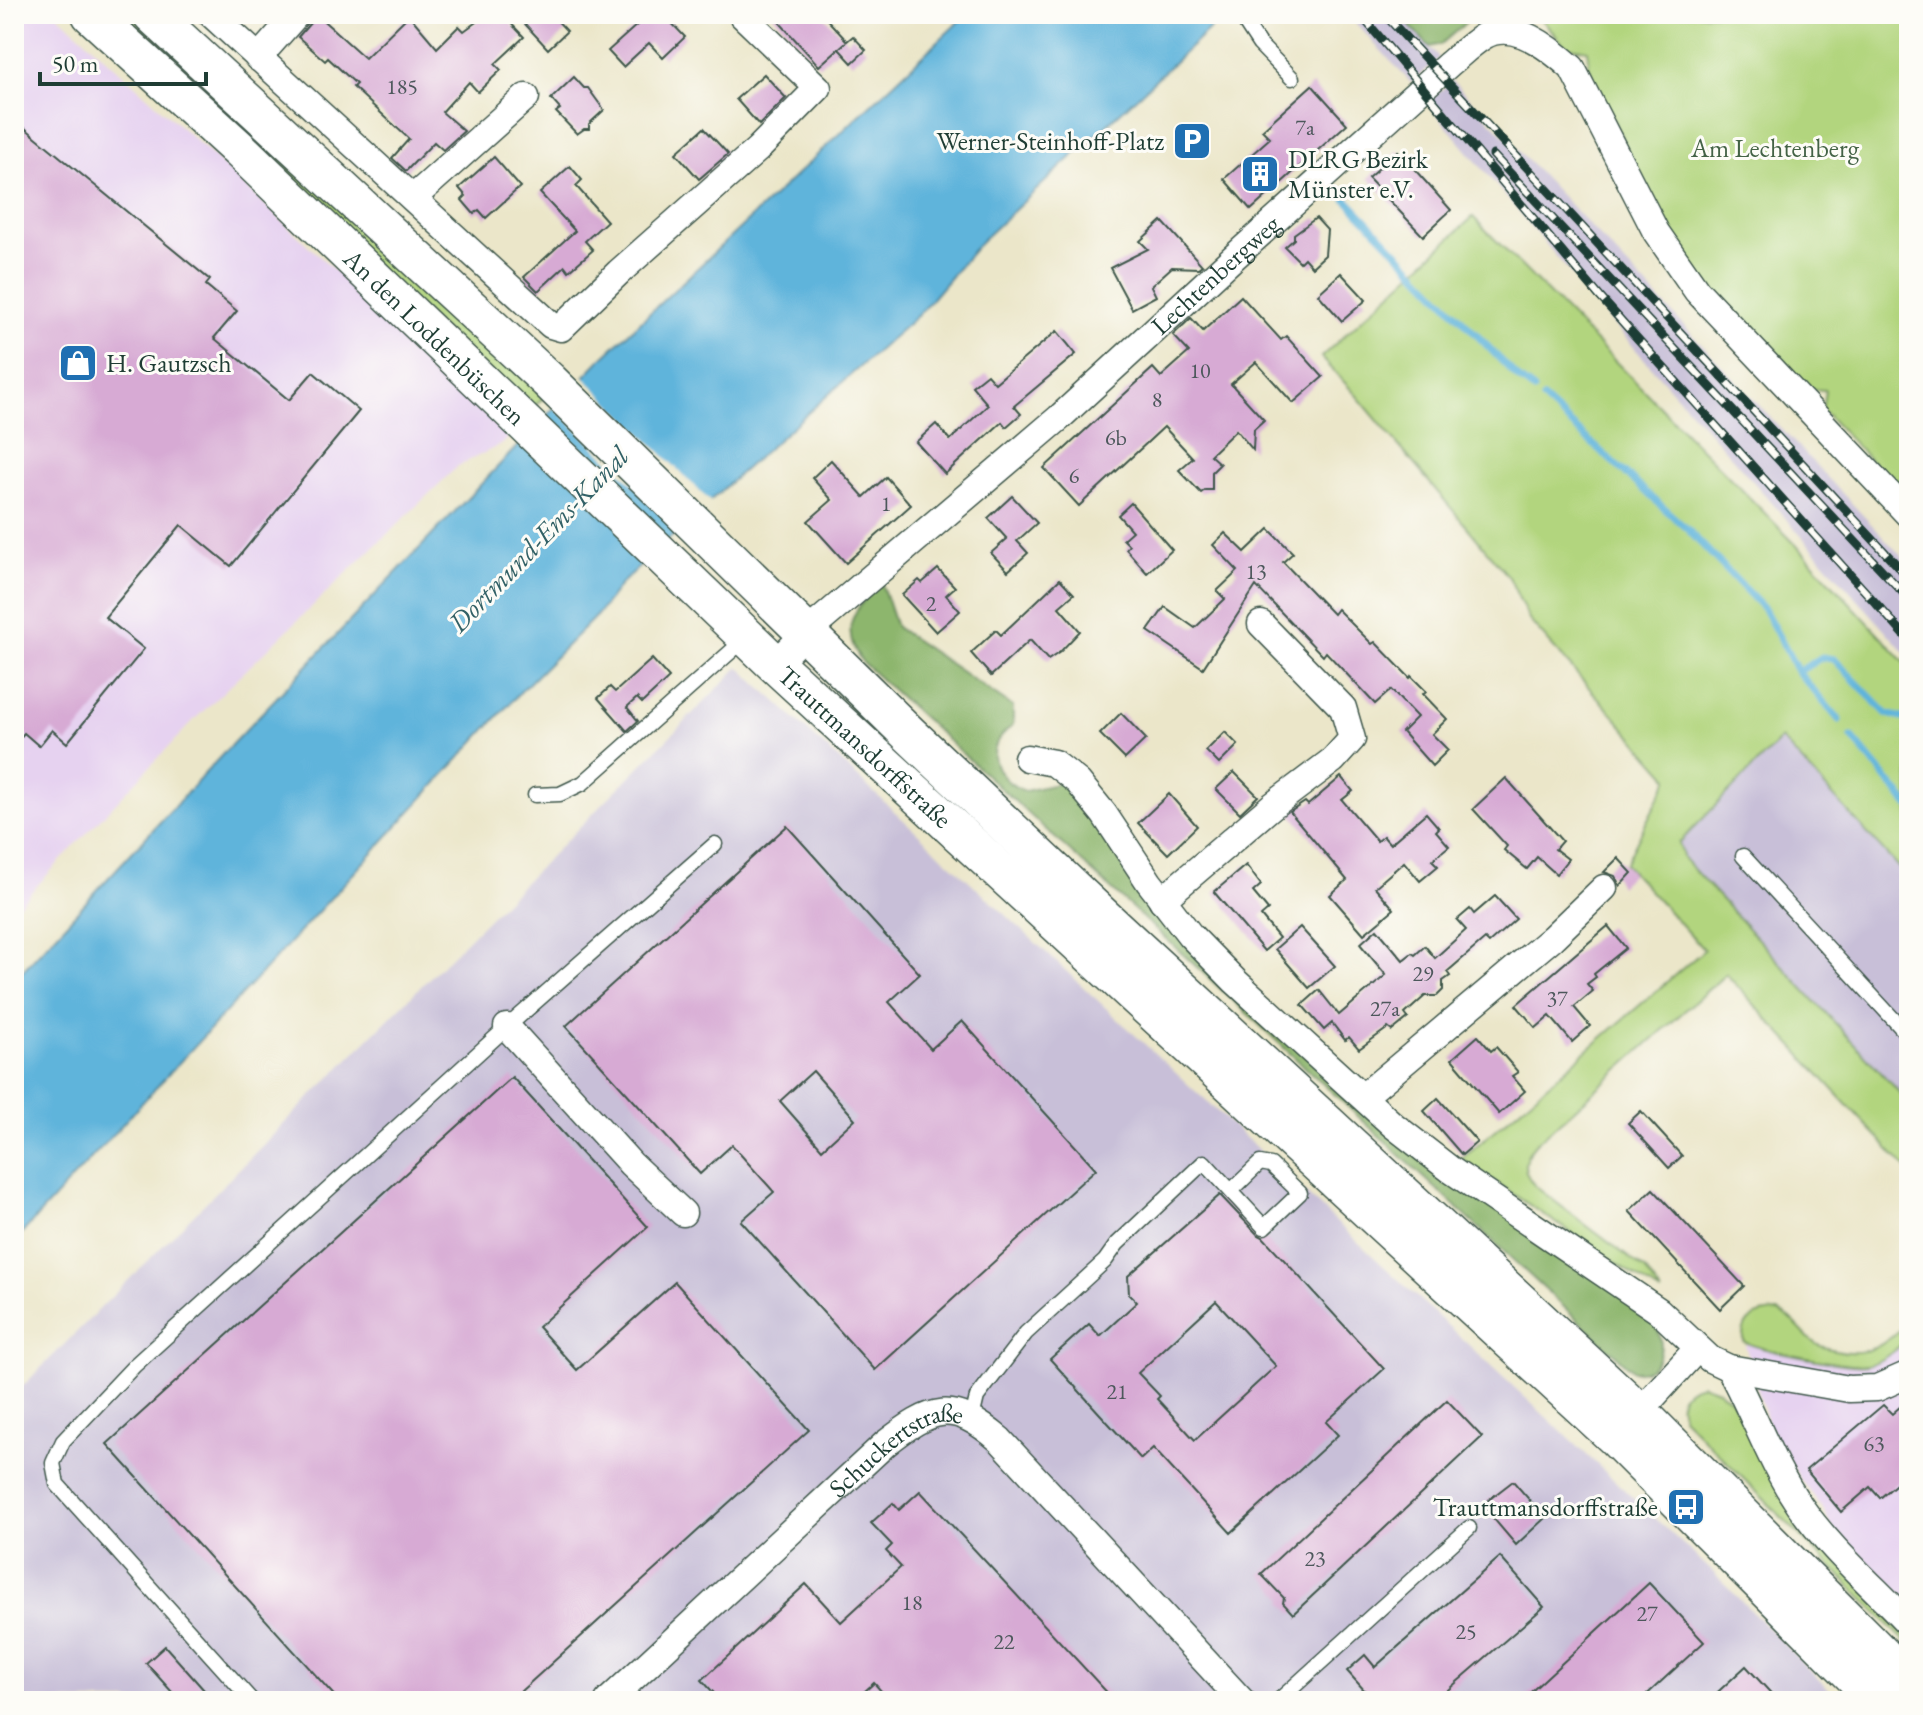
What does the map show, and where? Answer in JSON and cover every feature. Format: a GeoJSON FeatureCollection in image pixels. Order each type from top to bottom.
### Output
{"type":"FeatureCollection","features":[{"type":"Feature","properties":{"kind":"main road","name":"An den Loddenbüschen"},"geometry":{"type":"LineString","coordinates":[[91,14],[253,162],[775,664]]}},
{"type":"Feature","properties":{"kind":"main road","name":"An den Loddenbüschen"},"geometry":{"type":"LineString","coordinates":[[152,14],[548,380],[806,633]]}},
{"type":"Feature","properties":{"kind":"main road","name":"Trauttmansdorffstraße"},"geometry":{"type":"LineString","coordinates":[[806,633],[1627,1424],[1879,1701]]}},
{"type":"Feature","properties":{"kind":"main road","name":"Trauttmansdorffstraße"},"geometry":{"type":"LineString","coordinates":[[775,664],[1627,1424],[1909,1682]]}},
{"type":"Feature","properties":{"kind":"street"},"geometry":{"type":"LineString","coordinates":[[211,14],[551,325],[561,328],[619,272],[758,149],[818,88],[741,14]]}},
{"type":"Feature","properties":{"kind":"street"},"geometry":{"type":"LineString","coordinates":[[258,58],[297,14]]}},
{"type":"Feature","properties":{"kind":"street","name":"Lechtenbergweg"},"geometry":{"type":"LineString","coordinates":[[806,633],[1059,418],[1449,64],[1502,22],[1555,53],[1572,68],[1656,232],[1697,291],[1909,515]]}},
{"type":"Feature","properties":{"kind":"street"},"geometry":{"type":"LineString","coordinates":[[413,198],[526,97]]}},
{"type":"Feature","properties":{"kind":"street"},"geometry":{"type":"LineString","coordinates":[[1162,900],[1272,806],[1333,760],[1352,739],[1343,708],[1261,624]]}},
{"type":"Feature","properties":{"kind":"street","name":"Trauttmansdorffstraße"},"geometry":{"type":"LineString","coordinates":[[775,664],[806,633]]}},
{"type":"Feature","properties":{"kind":"street"},"geometry":{"type":"LineString","coordinates":[[1027,758],[1054,763],[1078,782],[1104,814],[1162,900],[1205,952],[1393,1125],[1451,1170],[1659,1311],[1697,1349],[1729,1368],[1849,1389],[1877,1388],[1909,1374]]}},
{"type":"Feature","properties":{"kind":"street"},"geometry":{"type":"LineString","coordinates":[[1364,1096],[1552,938],[1604,888]]}},
{"type":"Feature","properties":{"kind":"street"},"geometry":{"type":"LineString","coordinates":[[507,1027],[631,1164],[683,1213]]}},
{"type":"Feature","properties":{"kind":"street"},"geometry":{"type":"LineString","coordinates":[[1627,1424],[1697,1349]]}},
{"type":"Feature","properties":{"kind":"street"},"geometry":{"type":"LineString","coordinates":[[1729,1368],[1772,1458],[1799,1504],[1821,1533],[1909,1624]]}},
{"type":"Feature","properties":{"kind":"street","name":"Schuckertstraße"},"geometry":{"type":"LineString","coordinates":[[608,1701],[910,1424],[939,1412],[972,1418],[1000,1440],[1242,1701]]}},
{"type":"Feature","properties":{"kind":"lane"},"geometry":{"type":"LineString","coordinates":[[1242,18],[1259,44],[1292,78]]}},
{"type":"Feature","properties":{"kind":"lane"},"geometry":{"type":"LineString","coordinates":[[535,795],[560,794],[583,783],[736,647]]}},
{"type":"Feature","properties":{"kind":"lane"},"geometry":{"type":"LineString","coordinates":[[252,1701],[57,1484],[53,1463],[63,1441],[135,1365],[507,1027],[715,844]]}},
{"type":"Feature","properties":{"kind":"lane"},"geometry":{"type":"LineString","coordinates":[[1743,856],[1909,1036]]}},
{"type":"Feature","properties":{"kind":"lane"},"geometry":{"type":"LineString","coordinates":[[972,1418],[977,1397],[1026,1333],[1105,1261],[1117,1244],[1204,1162],[1264,1227],[1300,1193],[1271,1165],[1260,1163],[1231,1191]]}},
{"type":"Feature","properties":{"kind":"lane"},"geometry":{"type":"LineString","coordinates":[[1278,1701],[1469,1528]]}},
{"type":"Feature","properties":{"kind":"shaded area"},"geometry":{"type":"Polygon","coordinates":[[[14,14],[57,14],[238,179],[509,436],[502,444],[458,466],[194,720],[14,910],[14,14]]]}},
{"type":"Feature","properties":{"kind":"shaded area"},"geometry":{"type":"Polygon","coordinates":[[[1347,14],[1398,14],[1439,58],[1411,83],[1347,14]]]}},
{"type":"Feature","properties":{"kind":"shaded area"},"geometry":{"type":"Polygon","coordinates":[[[1452,80],[1909,564],[1909,657],[1614,325],[1427,103],[1452,80]]]}},
{"type":"Feature","properties":{"kind":"shaded area"},"geometry":{"type":"Polygon","coordinates":[[[739,667],[1716,1575],[1840,1701],[14,1701],[14,1395],[739,667]]]}},
{"type":"Feature","properties":{"kind":"shaded area"},"geometry":{"type":"Polygon","coordinates":[[[1781,739],[1909,879],[1909,1103],[1684,859],[1679,843],[1781,739]]]}},
{"type":"Feature","properties":{"kind":"shaded area"},"geometry":{"type":"Polygon","coordinates":[[[1909,1338],[1909,1613],[1834,1532],[1822,1507],[1801,1480],[1768,1426],[1745,1344],[1836,1363],[1870,1364],[1887,1356],[1909,1338]]]}},
{"type":"Feature","properties":{"kind":"green space"},"geometry":{"type":"Polygon","coordinates":[[[107,14],[134,14],[546,395],[530,411],[107,14]]]}},
{"type":"Feature","properties":{"kind":"green space"},"geometry":{"type":"Polygon","coordinates":[[[1398,14],[1476,14],[1441,44],[1430,47],[1398,14]]]}},
{"type":"Feature","properties":{"kind":"green space","name":"Am Lechtenberg"},"geometry":{"type":"Polygon","coordinates":[[[1537,14],[1909,14],[1909,501],[1822,410],[1825,390],[1804,389],[1680,254],[1666,234],[1589,67],[1588,50],[1565,46],[1537,14]]]}},
{"type":"Feature","properties":{"kind":"green space"},"geometry":{"type":"Polygon","coordinates":[[[1473,217],[1807,556],[1909,667],[1909,879],[1781,739],[1679,843],[1684,859],[1909,1103],[1909,1171],[1726,974],[1535,1144],[1525,1161],[1528,1176],[1536,1187],[1645,1270],[1662,1294],[1461,1159],[1704,950],[1625,864],[1669,778],[1529,620],[1509,577],[1321,357],[1473,217]]]}},
{"type":"Feature","properties":{"kind":"green space"},"geometry":{"type":"Polygon","coordinates":[[[881,582],[896,627],[1013,707],[1013,725],[995,747],[996,763],[1004,777],[1025,791],[1060,783],[1074,791],[1166,922],[1656,1325],[1660,1350],[1659,1357],[1650,1368],[1633,1371],[863,663],[851,639],[852,619],[881,582]]]}},
{"type":"Feature","properties":{"kind":"green space"},"geometry":{"type":"Polygon","coordinates":[[[1779,1312],[1814,1343],[1835,1350],[1858,1352],[1876,1347],[1909,1322],[1909,1338],[1890,1354],[1867,1365],[1824,1361],[1743,1341],[1748,1322],[1765,1313],[1779,1312]]]}},
{"type":"Feature","properties":{"kind":"green space"},"geometry":{"type":"Polygon","coordinates":[[[1702,1384],[1718,1390],[1731,1400],[1804,1526],[1909,1638],[1909,1645],[1682,1417],[1680,1405],[1683,1395],[1690,1388],[1702,1384]]]}},
{"type":"Feature","properties":{"kind":"water","name":"Dortmund-Ems-Kanal"},"geometry":{"type":"Polygon","coordinates":[[[967,14],[1226,14],[980,242],[919,314],[622,583],[597,615],[524,688],[14,1242],[14,980],[233,743],[601,359],[967,14]]]}},
{"type":"Feature","properties":{"kind":"pier"},"geometry":{"type":"Polygon","coordinates":[[[581,374],[713,504],[682,532],[552,405],[581,374]]]}},
{"type":"Feature","properties":{"kind":"building"},"geometry":{"type":"Polygon","coordinates":[[[487,14],[502,14],[524,37],[495,64],[501,70],[478,92],[469,82],[442,112],[464,131],[443,150],[434,142],[406,171],[392,158],[409,139],[353,87],[356,84],[328,58],[325,61],[298,37],[317,15],[365,58],[409,15],[437,48],[459,26],[464,31],[487,14]]]}},
{"type":"Feature","properties":{"kind":"building"},"geometry":{"type":"Polygon","coordinates":[[[536,14],[551,14],[567,31],[548,49],[525,24],[536,14]]]}},
{"type":"Feature","properties":{"kind":"building"},"geometry":{"type":"Polygon","coordinates":[[[628,14],[663,14],[685,37],[663,58],[649,43],[623,67],[608,51],[638,24],[628,14]]]}},
{"type":"Feature","properties":{"kind":"building"},"geometry":{"type":"Polygon","coordinates":[[[772,14],[822,14],[847,41],[853,36],[866,50],[852,63],[839,49],[846,42],[819,66],[772,14]]]}},
{"type":"Feature","properties":{"kind":"building"},"geometry":{"type":"Polygon","coordinates":[[[764,74],[786,98],[759,125],[736,99],[764,74]]]}},
{"type":"Feature","properties":{"kind":"building"},"geometry":{"type":"Polygon","coordinates":[[[574,77],[584,88],[588,88],[604,110],[589,124],[589,129],[577,134],[556,112],[560,109],[551,99],[574,77]]]}},
{"type":"Feature","properties":{"kind":"building"},"geometry":{"type":"Polygon","coordinates":[[[1312,85],[1347,124],[1251,210],[1224,179],[1270,138],[1262,130],[1312,85]]]}},
{"type":"Feature","properties":{"kind":"building"},"geometry":{"type":"Polygon","coordinates":[[[14,119],[210,280],[206,285],[237,311],[214,338],[289,400],[313,372],[359,411],[231,566],[181,525],[105,617],[144,649],[67,743],[52,730],[39,746],[24,733],[14,745],[14,119]]]}},
{"type":"Feature","properties":{"kind":"building"},"geometry":{"type":"Polygon","coordinates":[[[704,128],[728,154],[699,179],[676,153],[704,128]]]}},
{"type":"Feature","properties":{"kind":"building"},"geometry":{"type":"Polygon","coordinates":[[[1398,151],[1451,210],[1423,236],[1368,178],[1398,151]]]}},
{"type":"Feature","properties":{"kind":"building"},"geometry":{"type":"Polygon","coordinates":[[[494,157],[520,187],[486,218],[479,210],[474,214],[462,200],[466,196],[459,188],[494,157]]]}},
{"type":"Feature","properties":{"kind":"building"},"geometry":{"type":"Polygon","coordinates":[[[570,166],[582,180],[576,186],[607,221],[585,241],[593,250],[569,271],[565,266],[538,291],[524,277],[575,231],[540,193],[570,166]]]}},
{"type":"Feature","properties":{"kind":"building"},"geometry":{"type":"Polygon","coordinates":[[[1316,218],[1327,230],[1325,255],[1312,267],[1304,258],[1300,262],[1285,247],[1294,239],[1294,234],[1316,218]]]}},
{"type":"Feature","properties":{"kind":"building"},"geometry":{"type":"Polygon","coordinates":[[[1162,221],[1202,265],[1198,268],[1172,267],[1151,286],[1156,296],[1132,309],[1110,268],[1148,249],[1140,241],[1162,221]]]}},
{"type":"Feature","properties":{"kind":"building"},"geometry":{"type":"Polygon","coordinates":[[[1341,273],[1366,300],[1342,321],[1318,294],[1341,273]]]}},
{"type":"Feature","properties":{"kind":"building"},"geometry":{"type":"Polygon","coordinates":[[[1241,296],[1281,340],[1286,336],[1323,377],[1293,403],[1256,362],[1231,384],[1264,420],[1254,429],[1253,450],[1236,430],[1210,455],[1220,464],[1212,472],[1212,490],[1201,493],[1179,470],[1193,458],[1164,427],[1079,506],[1044,468],[1153,368],[1161,377],[1189,352],[1173,335],[1191,318],[1203,331],[1241,296]]]}},
{"type":"Feature","properties":{"kind":"building"},"geometry":{"type":"Polygon","coordinates":[[[1057,331],[1076,354],[1014,406],[1021,414],[1006,427],[1002,422],[945,474],[916,442],[936,424],[950,440],[988,405],[972,386],[987,374],[995,383],[1057,331]]]}},
{"type":"Feature","properties":{"kind":"building"},"geometry":{"type":"Polygon","coordinates":[[[831,460],[864,497],[886,477],[911,505],[846,563],[808,521],[832,500],[812,478],[831,460]]]}},
{"type":"Feature","properties":{"kind":"building"},"geometry":{"type":"Polygon","coordinates":[[[1012,496],[1037,523],[1017,541],[1028,553],[1008,571],[991,553],[1007,539],[988,518],[1012,496]]]}},
{"type":"Feature","properties":{"kind":"building"},"geometry":{"type":"Polygon","coordinates":[[[1131,503],[1172,550],[1147,573],[1126,549],[1129,545],[1123,539],[1132,531],[1118,515],[1131,503]]]}},
{"type":"Feature","properties":{"kind":"building"},"geometry":{"type":"Polygon","coordinates":[[[1269,529],[1293,553],[1283,562],[1333,614],[1337,609],[1372,644],[1375,642],[1411,676],[1447,719],[1432,734],[1448,750],[1432,766],[1402,732],[1417,717],[1391,690],[1375,704],[1326,652],[1323,656],[1256,586],[1203,668],[1148,631],[1165,607],[1195,628],[1225,599],[1217,591],[1238,571],[1213,545],[1225,533],[1245,552],[1269,529]]]}},
{"type":"Feature","properties":{"kind":"building"},"geometry":{"type":"Polygon","coordinates":[[[938,569],[955,587],[946,595],[960,611],[936,632],[902,595],[938,569]]]}},
{"type":"Feature","properties":{"kind":"building"},"geometry":{"type":"Polygon","coordinates":[[[1060,579],[1074,594],[1059,607],[1080,631],[1048,660],[1030,640],[991,676],[971,653],[996,630],[1001,635],[1060,579]]]}},
{"type":"Feature","properties":{"kind":"building"},"geometry":{"type":"Polygon","coordinates":[[[652,659],[669,678],[642,703],[637,698],[627,707],[638,721],[627,731],[598,698],[610,687],[615,692],[652,659]]]}},
{"type":"Feature","properties":{"kind":"building"},"geometry":{"type":"Polygon","coordinates":[[[1121,713],[1146,739],[1125,759],[1100,734],[1121,713]]]}},
{"type":"Feature","properties":{"kind":"building"},"geometry":{"type":"Polygon","coordinates":[[[1225,732],[1238,745],[1219,764],[1206,751],[1225,732]]]}},
{"type":"Feature","properties":{"kind":"building"},"geometry":{"type":"Polygon","coordinates":[[[1234,772],[1258,796],[1240,813],[1216,789],[1234,772]]]}},
{"type":"Feature","properties":{"kind":"building"},"geometry":{"type":"Polygon","coordinates":[[[1341,777],[1353,791],[1342,800],[1377,841],[1383,836],[1390,844],[1426,813],[1449,846],[1432,860],[1438,866],[1420,881],[1404,862],[1375,887],[1394,909],[1364,934],[1330,895],[1347,880],[1290,812],[1305,802],[1308,805],[1341,777]]]}},
{"type":"Feature","properties":{"kind":"building"},"geometry":{"type":"Polygon","coordinates":[[[1506,778],[1562,841],[1555,849],[1568,859],[1556,874],[1537,857],[1527,869],[1504,850],[1507,846],[1473,809],[1506,778]]]}},
{"type":"Feature","properties":{"kind":"building"},"geometry":{"type":"Polygon","coordinates":[[[1169,794],[1197,826],[1168,854],[1138,823],[1169,794]]]}},
{"type":"Feature","properties":{"kind":"building"},"geometry":{"type":"Polygon","coordinates":[[[787,826],[920,974],[889,1002],[931,1049],[962,1021],[1096,1169],[875,1370],[741,1221],[774,1192],[732,1145],[700,1174],[566,1026],[787,826]],[[813,1071],[780,1101],[822,1149],[855,1119],[813,1071]]]}},
{"type":"Feature","properties":{"kind":"building"},"geometry":{"type":"Polygon","coordinates":[[[1618,858],[1632,873],[1620,886],[1615,876],[1604,872],[1618,858]]]}},
{"type":"Feature","properties":{"kind":"building"},"geometry":{"type":"Polygon","coordinates":[[[1246,865],[1261,885],[1253,892],[1268,910],[1261,916],[1279,938],[1264,951],[1214,892],[1246,865]]]}},
{"type":"Feature","properties":{"kind":"building"},"geometry":{"type":"Polygon","coordinates":[[[1495,896],[1516,919],[1489,943],[1485,939],[1447,972],[1450,976],[1443,981],[1443,990],[1437,996],[1425,996],[1405,1014],[1408,1018],[1392,1031],[1388,1028],[1359,1049],[1349,1037],[1345,1040],[1332,1023],[1324,1030],[1302,1005],[1319,990],[1339,1015],[1386,975],[1360,944],[1377,929],[1403,960],[1425,946],[1435,958],[1466,930],[1457,920],[1470,909],[1474,914],[1495,896]]]}},
{"type":"Feature","properties":{"kind":"building"},"geometry":{"type":"Polygon","coordinates":[[[1608,926],[1626,948],[1594,974],[1596,977],[1587,984],[1593,991],[1574,1007],[1590,1026],[1572,1042],[1550,1016],[1536,1028],[1516,1005],[1608,926]]]}},
{"type":"Feature","properties":{"kind":"building"},"geometry":{"type":"Polygon","coordinates":[[[1300,927],[1335,966],[1309,988],[1275,949],[1300,927]]]}},
{"type":"Feature","properties":{"kind":"building"},"geometry":{"type":"Polygon","coordinates":[[[1478,1036],[1491,1051],[1496,1047],[1518,1072],[1512,1076],[1525,1091],[1499,1114],[1452,1059],[1478,1036]]]}},
{"type":"Feature","properties":{"kind":"building"},"geometry":{"type":"Polygon","coordinates":[[[512,1077],[648,1227],[538,1327],[577,1370],[675,1282],[809,1430],[510,1701],[339,1701],[107,1444],[512,1077]]]}},
{"type":"Feature","properties":{"kind":"building"},"geometry":{"type":"Polygon","coordinates":[[[1438,1098],[1477,1142],[1462,1155],[1424,1111],[1438,1098]]]}},
{"type":"Feature","properties":{"kind":"building"},"geometry":{"type":"Polygon","coordinates":[[[1641,1111],[1682,1156],[1669,1168],[1628,1123],[1641,1111]]]}},
{"type":"Feature","properties":{"kind":"building"},"geometry":{"type":"Polygon","coordinates":[[[1653,1189],[1744,1286],[1720,1309],[1629,1211],[1653,1189]]]}},
{"type":"Feature","properties":{"kind":"building"},"geometry":{"type":"Polygon","coordinates":[[[1220,1195],[1263,1237],[1384,1369],[1326,1422],[1338,1435],[1231,1533],[1153,1448],[1141,1459],[1050,1359],[1089,1324],[1100,1336],[1137,1302],[1129,1294],[1128,1276],[1220,1195]],[[1216,1301],[1138,1373],[1195,1440],[1276,1366],[1216,1301]]]}},
{"type":"Feature","properties":{"kind":"building"},"geometry":{"type":"Polygon","coordinates":[[[1447,1400],[1482,1437],[1293,1614],[1283,1603],[1284,1598],[1261,1574],[1447,1400]]]}},
{"type":"Feature","properties":{"kind":"building"},"geometry":{"type":"Polygon","coordinates":[[[1883,1405],[1892,1414],[1901,1406],[1909,1416],[1909,1473],[1880,1498],[1870,1487],[1841,1512],[1806,1470],[1883,1405]]]}},
{"type":"Feature","properties":{"kind":"building"},"geometry":{"type":"Polygon","coordinates":[[[1513,1481],[1545,1518],[1516,1545],[1482,1505],[1513,1481]]]}},
{"type":"Feature","properties":{"kind":"building"},"geometry":{"type":"Polygon","coordinates":[[[920,1491],[1115,1701],[890,1701],[874,1683],[854,1701],[721,1701],[702,1680],[806,1584],[841,1622],[901,1567],[886,1551],[892,1545],[871,1523],[893,1503],[899,1510],[920,1491]]]}},
{"type":"Feature","properties":{"kind":"building"},"geometry":{"type":"Polygon","coordinates":[[[1500,1557],[1544,1607],[1435,1701],[1374,1701],[1347,1671],[1365,1655],[1375,1667],[1500,1557]]]}},
{"type":"Feature","properties":{"kind":"building"},"geometry":{"type":"Polygon","coordinates":[[[1649,1583],[1704,1642],[1640,1701],[1521,1701],[1649,1583]]]}},
{"type":"Feature","properties":{"kind":"building"},"geometry":{"type":"Polygon","coordinates":[[[165,1646],[214,1701],[180,1701],[146,1663],[165,1646]]]}},
{"type":"Feature","properties":{"kind":"building"},"geometry":{"type":"Polygon","coordinates":[[[1746,1666],[1778,1701],[1708,1701],[1746,1666]]]}},
{"type":"Feature","properties":{"kind":"waterway"},"geometry":{"type":"LineString","coordinates":[[1346,199],[1519,379],[1534,390]]}},
{"type":"Feature","properties":{"kind":"waterway"},"geometry":{"type":"LineString","coordinates":[[1543,399],[1688,530],[1764,609],[1798,672],[1839,720]]}},
{"type":"Feature","properties":{"kind":"waterway"},"geometry":{"type":"LineString","coordinates":[[1798,672],[1822,657],[1834,659],[1887,714],[1902,718]]}},
{"type":"Feature","properties":{"kind":"waterway"},"geometry":{"type":"LineString","coordinates":[[1852,737],[1909,806]]}},
{"type":"Feature","properties":{"kind":"railway"},"geometry":{"type":"LineString","coordinates":[[1360,14],[1600,297],[1909,640]]}},
{"type":"Feature","properties":{"kind":"railway"},"geometry":{"type":"LineString","coordinates":[[1384,14],[1909,578]]}},
{"type":"Feature","properties":{"kind":"railway"},"geometry":{"type":"LineString","coordinates":[[1493,155],[1909,599]]}},
{"type":"Feature","properties":{"kind":"place","name":"Werner-Steinhoff-Platz"},"geometry":{"type":"Point","coordinates":[1192,141]}},
{"type":"Feature","properties":{"kind":"place","name":"DLRG Bezirk Münster e.V."},"geometry":{"type":"Point","coordinates":[1260,174]}},
{"type":"Feature","properties":{"kind":"place","name":"H. Gautzsch"},"geometry":{"type":"Point","coordinates":[78,363]}},
{"type":"Feature","properties":{"kind":"place","name":"Trauttmansdorffstraße"},"geometry":{"type":"Point","coordinates":[1686,1507]}}]}
